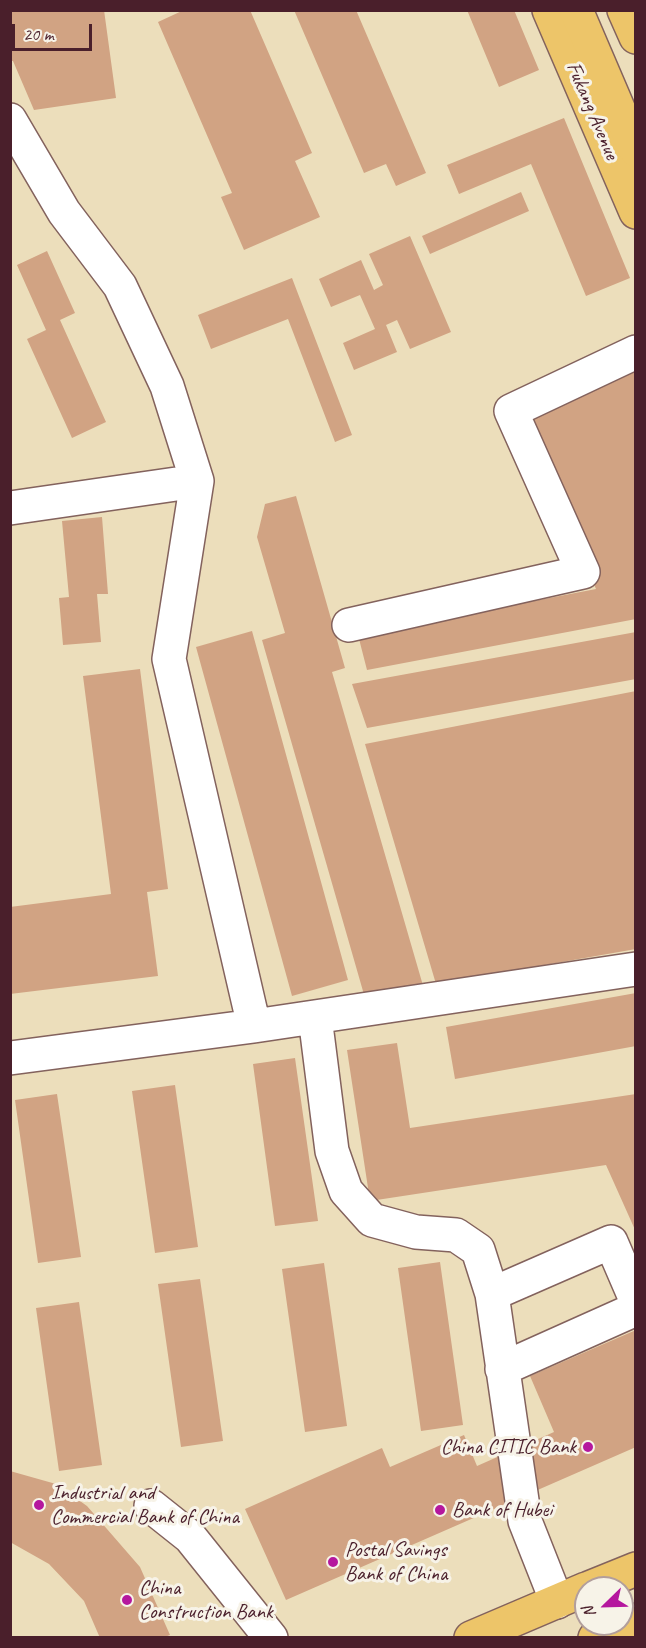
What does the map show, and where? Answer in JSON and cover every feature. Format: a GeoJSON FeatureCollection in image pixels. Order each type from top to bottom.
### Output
{"type":"FeatureCollection","features":[{"type":"Feature","properties":{"kind":"main road","name":"Fukang Avenue"},"geometry":{"type":"LineString","coordinates":[[549,10],[636,212]]}},
{"type":"Feature","properties":{"kind":"main road"},"geometry":{"type":"LineString","coordinates":[[576,10],[636,150]]}},
{"type":"Feature","properties":{"kind":"main road"},"geometry":{"type":"LineString","coordinates":[[624,10],[636,37]]}},
{"type":"Feature","properties":{"kind":"main road"},"geometry":{"type":"LineString","coordinates":[[619,1576],[636,1569]]}},
{"type":"Feature","properties":{"kind":"main road"},"geometry":{"type":"LineString","coordinates":[[471,1638],[574,1595]]}},
{"type":"Feature","properties":{"kind":"street"},"geometry":{"type":"LineString","coordinates":[[10,120],[64,212],[120,286],[167,386],[197,481],[169,659],[254,1026]]}},
{"type":"Feature","properties":{"kind":"street"},"geometry":{"type":"LineString","coordinates":[[349,625],[583,572],[511,411],[636,352]]}},
{"type":"Feature","properties":{"kind":"street"},"geometry":{"type":"LineString","coordinates":[[10,508],[197,481]]}},
{"type":"Feature","properties":{"kind":"street"},"geometry":{"type":"LineString","coordinates":[[10,1058],[254,1026],[636,969]]}},
{"type":"Feature","properties":{"kind":"street"},"geometry":{"type":"LineString","coordinates":[[315,1017],[332,1151],[346,1191],[372,1220],[416,1232],[456,1235],[478,1250],[492,1294],[525,1521],[574,1588]]}},
{"type":"Feature","properties":{"kind":"street"},"geometry":{"type":"LineString","coordinates":[[492,1294],[611,1242],[636,1300]]}},
{"type":"Feature","properties":{"kind":"street"},"geometry":{"type":"LineString","coordinates":[[502,1369],[636,1309]]}},
{"type":"Feature","properties":{"kind":"street"},"geometry":{"type":"LineString","coordinates":[[151,1506],[190,1537],[271,1638]]}},
{"type":"Feature","properties":{"kind":"building"},"geometry":{"type":"Polygon","coordinates":[[[10,10],[104,10],[116,98],[34,110],[13,61],[10,61],[10,10]]]}},
{"type":"Feature","properties":{"kind":"building"},"geometry":{"type":"Polygon","coordinates":[[[184,10],[250,10],[312,153],[295,161],[320,217],[244,250],[221,197],[232,193],[158,22],[184,10]]]}},
{"type":"Feature","properties":{"kind":"building"},"geometry":{"type":"Polygon","coordinates":[[[294,10],[356,10],[426,173],[396,186],[386,164],[364,173],[294,10]]]}},
{"type":"Feature","properties":{"kind":"building"},"geometry":{"type":"Polygon","coordinates":[[[467,10],[514,10],[539,70],[499,87],[467,10]]]}},
{"type":"Feature","properties":{"kind":"building"},"geometry":{"type":"Polygon","coordinates":[[[564,118],[630,278],[586,296],[531,164],[459,194],[447,165],[564,118]]]}},
{"type":"Feature","properties":{"kind":"building"},"geometry":{"type":"Polygon","coordinates":[[[521,192],[529,211],[430,254],[422,236],[521,192]]]}},
{"type":"Feature","properties":{"kind":"building"},"geometry":{"type":"Polygon","coordinates":[[[410,236],[451,332],[410,349],[397,320],[386,325],[397,352],[354,370],[343,343],[375,329],[360,295],[331,307],[319,279],[361,260],[374,290],[383,285],[369,254],[410,236]]]}},
{"type":"Feature","properties":{"kind":"building"},"geometry":{"type":"Polygon","coordinates":[[[47,251],[75,313],[60,320],[106,422],[72,438],[27,339],[46,330],[17,265],[47,251]]]}},
{"type":"Feature","properties":{"kind":"building"},"geometry":{"type":"Polygon","coordinates":[[[292,278],[352,435],[335,442],[288,319],[211,349],[198,315],[292,278]]]}},
{"type":"Feature","properties":{"kind":"building"},"geometry":{"type":"Polygon","coordinates":[[[636,364],[636,619],[367,670],[358,635],[596,589],[520,414],[636,364]]]}},
{"type":"Feature","properties":{"kind":"building"},"geometry":{"type":"Polygon","coordinates":[[[296,496],[345,668],[332,672],[424,989],[367,1005],[262,640],[285,633],[257,537],[265,504],[296,496]]]}},
{"type":"Feature","properties":{"kind":"building"},"geometry":{"type":"Polygon","coordinates":[[[102,517],[108,594],[97,594],[101,642],[63,645],[59,598],[69,597],[62,521],[102,517]]]}},
{"type":"Feature","properties":{"kind":"building"},"geometry":{"type":"Polygon","coordinates":[[[252,631],[348,980],[292,996],[196,647],[252,631]]]}},
{"type":"Feature","properties":{"kind":"building"},"geometry":{"type":"Polygon","coordinates":[[[636,632],[636,679],[367,728],[352,684],[636,632]]]}},
{"type":"Feature","properties":{"kind":"building"},"geometry":{"type":"Polygon","coordinates":[[[140,669],[168,889],[147,892],[158,976],[10,994],[10,907],[111,894],[83,676],[140,669]]]}},
{"type":"Feature","properties":{"kind":"building"},"geometry":{"type":"Polygon","coordinates":[[[636,691],[636,949],[436,984],[365,744],[636,691]]]}},
{"type":"Feature","properties":{"kind":"building"},"geometry":{"type":"Polygon","coordinates":[[[636,993],[636,1046],[455,1079],[446,1027],[636,993]]]}},
{"type":"Feature","properties":{"kind":"building"},"geometry":{"type":"Polygon","coordinates":[[[397,1043],[410,1128],[636,1094],[636,1232],[606,1165],[370,1201],[347,1050],[397,1043]]]}},
{"type":"Feature","properties":{"kind":"building"},"geometry":{"type":"Polygon","coordinates":[[[295,1058],[318,1221],[275,1226],[253,1064],[295,1058]]]}},
{"type":"Feature","properties":{"kind":"building"},"geometry":{"type":"Polygon","coordinates":[[[175,1085],[198,1247],[155,1253],[132,1091],[175,1085]]]}},
{"type":"Feature","properties":{"kind":"building"},"geometry":{"type":"Polygon","coordinates":[[[57,1094],[81,1257],[38,1263],[15,1100],[57,1094]]]}},
{"type":"Feature","properties":{"kind":"building"},"geometry":{"type":"Polygon","coordinates":[[[440,1262],[463,1425],[421,1431],[398,1268],[440,1262]]]}},
{"type":"Feature","properties":{"kind":"building"},"geometry":{"type":"Polygon","coordinates":[[[324,1263],[347,1426],[305,1432],[282,1269],[324,1263]]]}},
{"type":"Feature","properties":{"kind":"building"},"geometry":{"type":"Polygon","coordinates":[[[200,1279],[223,1441],[181,1447],[158,1284],[200,1279]]]}},
{"type":"Feature","properties":{"kind":"building"},"geometry":{"type":"Polygon","coordinates":[[[79,1302],[102,1465],[59,1471],[36,1308],[79,1302]]]}},
{"type":"Feature","properties":{"kind":"building"},"geometry":{"type":"Polygon","coordinates":[[[636,1330],[636,1447],[286,1600],[245,1509],[382,1448],[390,1467],[464,1435],[477,1466],[554,1432],[530,1376],[636,1330]]]}},
{"type":"Feature","properties":{"kind":"building"},"geometry":{"type":"Polygon","coordinates":[[[10,1471],[56,1484],[87,1506],[140,1567],[170,1635],[162,1638],[100,1638],[84,1601],[49,1564],[10,1542],[10,1471]]]}},
{"type":"Feature","properties":{"kind":"place","name":"China CITIC Bank"},"geometry":{"type":"Point","coordinates":[588,1447]}},
{"type":"Feature","properties":{"kind":"place","name":"Industrial and Commercial Bank of China"},"geometry":{"type":"Point","coordinates":[39,1505]}},
{"type":"Feature","properties":{"kind":"place","name":"Bank of Hubei"},"geometry":{"type":"Point","coordinates":[440,1510]}},
{"type":"Feature","properties":{"kind":"place","name":"Postal Savings Bank of China"},"geometry":{"type":"Point","coordinates":[333,1562]}},
{"type":"Feature","properties":{"kind":"place","name":"China Construction Bank"},"geometry":{"type":"Point","coordinates":[127,1600]}}]}
